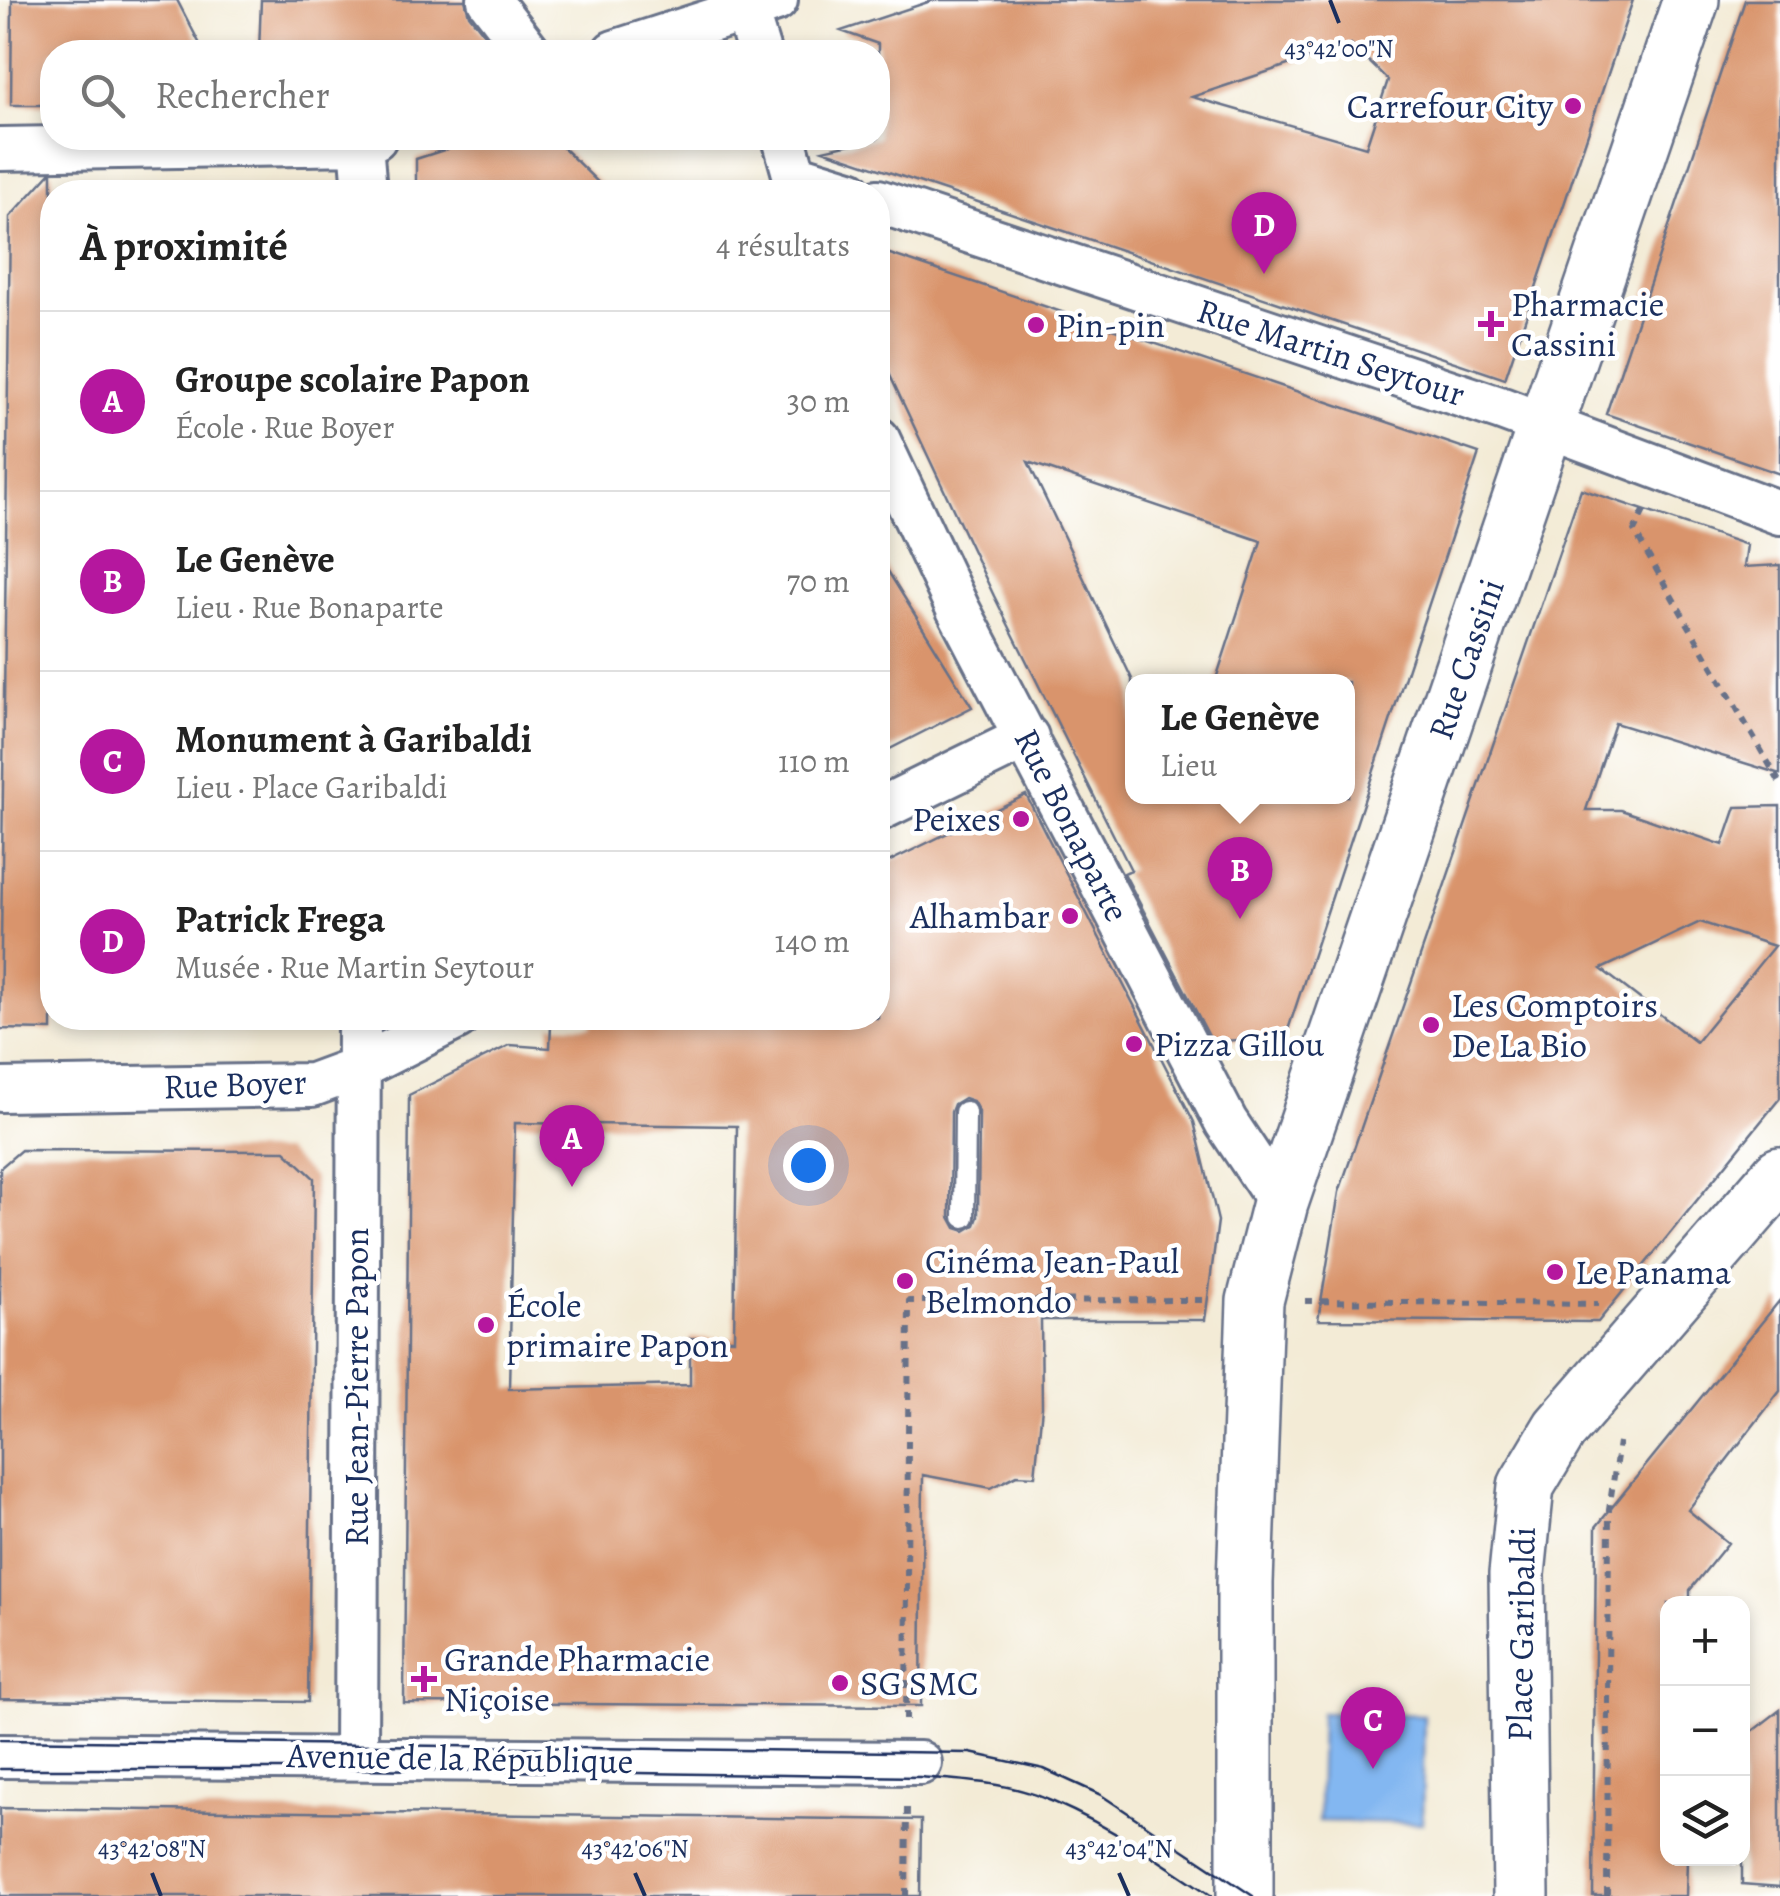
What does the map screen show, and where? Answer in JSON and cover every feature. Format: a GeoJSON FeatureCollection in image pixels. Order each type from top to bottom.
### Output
{"type":"FeatureCollection","features":[{"type":"Feature","properties":{"kind":"main road","name":"Rue Cassini"},"geometry":{"type":"LineString","coordinates":[[1231,1311],[1262,1266],[1280,1203],[1691,0]]}},
{"type":"Feature","properties":{"kind":"main road","name":"Place Garibaldi"},"geometry":{"type":"LineString","coordinates":[[1521,1896],[1518,1574],[1526,1486],[1622,1326],[1780,1174]]}},
{"type":"Feature","properties":{"kind":"main road"},"geometry":{"type":"LineString","coordinates":[[1231,1311],[1245,1584],[1245,1896]]}},
{"type":"Feature","properties":{"kind":"street"},"geometry":{"type":"LineString","coordinates":[[489,0],[521,40]]}},
{"type":"Feature","properties":{"kind":"street"},"geometry":{"type":"LineString","coordinates":[[649,40],[755,3],[758,40]]}},
{"type":"Feature","properties":{"kind":"street"},"geometry":{"type":"LineString","coordinates":[[0,149],[40,148]]}},
{"type":"Feature","properties":{"kind":"street"},"geometry":{"type":"LineString","coordinates":[[366,180],[367,150]]}},
{"type":"Feature","properties":{"kind":"street"},"geometry":{"type":"LineString","coordinates":[[792,168],[821,180]]}},
{"type":"Feature","properties":{"kind":"street","name":"Rue Martin Seytour"},"geometry":{"type":"LineString","coordinates":[[890,206],[1546,424],[1780,513]]}},
{"type":"Feature","properties":{"kind":"street","name":"Rue Bonaparte"},"geometry":{"type":"LineString","coordinates":[[890,464],[958,609],[1226,1122],[1280,1203]]}},
{"type":"Feature","properties":{"kind":"street"},"geometry":{"type":"LineString","coordinates":[[890,804],[1027,737]]}},
{"type":"Feature","properties":{"kind":"street","name":"Rue Jean-Pierre Papon"},"geometry":{"type":"LineString","coordinates":[[356,1756],[359,1030]]}},
{"type":"Feature","properties":{"kind":"street","name":"Rue Boyer"},"geometry":{"type":"LineString","coordinates":[[0,1090],[312,1085],[358,1068],[433,1030]]}},
{"type":"Feature","properties":{"kind":"street","name":"Avenue de la République"},"geometry":{"type":"LineString","coordinates":[[0,1756],[356,1756],[920,1764]]}},
{"type":"Feature","properties":{"kind":"lane"},"geometry":{"type":"LineString","coordinates":[[964,1218],[965,1112]]}},
{"type":"Feature","properties":{"kind":"path"},"geometry":{"type":"LineString","coordinates":[[1663,469],[1634,531],[1780,784]]}},
{"type":"Feature","properties":{"kind":"path"},"geometry":{"type":"LineString","coordinates":[[906,1706],[909,1301],[1231,1311]]}},
{"type":"Feature","properties":{"kind":"path"},"geometry":{"type":"LineString","coordinates":[[1321,1301],[1622,1326]]}},
{"type":"Feature","properties":{"kind":"path"},"geometry":{"type":"LineString","coordinates":[[1607,1896],[1609,1510]]}},
{"type":"Feature","properties":{"kind":"path"},"geometry":{"type":"LineString","coordinates":[[906,1896],[907,1819]]}},
{"type":"Feature","properties":{"kind":"water"},"geometry":{"type":"Polygon","coordinates":[[[1321,1713],[1424,1715],[1422,1823],[1319,1821],[1321,1713]]]}},
{"type":"Feature","properties":{"kind":"building"},"geometry":{"type":"Polygon","coordinates":[[[12,0],[177,0],[198,40],[40,40],[40,105],[11,105],[12,0]]]}},
{"type":"Feature","properties":{"kind":"building"},"geometry":{"type":"Polygon","coordinates":[[[261,0],[465,0],[469,15],[489,40],[259,40],[261,0]]]}},
{"type":"Feature","properties":{"kind":"building"},"geometry":{"type":"Polygon","coordinates":[[[934,0],[1633,0],[1505,379],[823,150],[890,150],[890,40],[867,40],[841,31],[934,0]],[[1351,44],[1192,97],[1366,147],[1388,80],[1351,44]]]}},
{"type":"Feature","properties":{"kind":"building"},"geometry":{"type":"Polygon","coordinates":[[[1745,0],[1780,0],[1780,474],[1606,414],[1745,0]]]}},
{"type":"Feature","properties":{"kind":"building"},"geometry":{"type":"Polygon","coordinates":[[[444,150],[565,150],[596,180],[416,180],[416,159],[444,150]]]}},
{"type":"Feature","properties":{"kind":"building"},"geometry":{"type":"Polygon","coordinates":[[[40,184],[40,1030],[0,1029],[10,217],[40,184]]]}},
{"type":"Feature","properties":{"kind":"building"},"geometry":{"type":"Polygon","coordinates":[[[890,254],[1479,453],[1286,1036],[1212,1042],[1124,873],[1131,870],[994,596],[890,375],[890,254]],[[1028,462],[1130,674],[1125,674],[1125,804],[1355,804],[1355,674],[1218,674],[1261,541],[1028,462]]]}},
{"type":"Feature","properties":{"kind":"building"},"geometry":{"type":"Polygon","coordinates":[[[1581,489],[1747,545],[1744,567],[1780,565],[1780,774],[1615,723],[1586,810],[1621,810],[1723,845],[1736,807],[1780,806],[1780,1098],[1598,1322],[1318,1320],[1339,1192],[1581,489]],[[1700,922],[1601,969],[1696,1042],[1774,946],[1700,922]]]}},
{"type":"Feature","properties":{"kind":"building"},"geometry":{"type":"Polygon","coordinates":[[[890,574],[972,707],[890,749],[890,574]]]}},
{"type":"Feature","properties":{"kind":"building"},"geometry":{"type":"Polygon","coordinates":[[[1026,795],[1194,1122],[1218,1221],[1205,1320],[1041,1320],[1042,1407],[1035,1476],[1017,1475],[991,1488],[923,1475],[921,1706],[404,1703],[409,1095],[510,1045],[550,1048],[551,1030],[890,1030],[890,861],[1026,795]],[[964,1098],[954,1104],[951,1112],[950,1217],[956,1228],[965,1231],[975,1225],[978,1217],[979,1112],[973,1101],[964,1098]],[[515,1123],[509,1389],[690,1385],[690,1338],[734,1339],[737,1126],[515,1123]]]}},
{"type":"Feature","properties":{"kind":"building"},"geometry":{"type":"Polygon","coordinates":[[[21,1150],[285,1151],[314,1178],[308,1702],[0,1699],[0,1168],[21,1150]]]}},
{"type":"Feature","properties":{"kind":"building"},"geometry":{"type":"Polygon","coordinates":[[[1780,1300],[1780,1391],[1688,1510],[1728,1543],[1690,1590],[1690,1596],[1660,1596],[1660,1866],[1687,1866],[1686,1896],[1593,1896],[1596,1527],[1780,1300]]]}},
{"type":"Feature","properties":{"kind":"building"},"geometry":{"type":"Polygon","coordinates":[[[1780,1710],[1780,1887],[1742,1884],[1742,1866],[1750,1866],[1750,1733],[1780,1710]]]}},
{"type":"Feature","properties":{"kind":"building"},"geometry":{"type":"Polygon","coordinates":[[[0,1808],[921,1820],[920,1896],[0,1896],[0,1808]]]}},
{"type":"Feature","properties":{"kind":"tram line"},"geometry":{"type":"LineString","coordinates":[[0,1740],[970,1753],[1044,1769],[1101,1795],[1253,1896]]}},
{"type":"Feature","properties":{"kind":"tram line"},"geometry":{"type":"LineString","coordinates":[[0,1769],[356,1769],[920,1777],[993,1784],[1082,1815],[1212,1896]]}},
{"type":"Feature","properties":{"kind":"place","name":"Carrefour City"},"geometry":{"type":"Point","coordinates":[1573,106]}},
{"type":"Feature","properties":{"kind":"place","name":"Patrick Frega"},"geometry":{"type":"Point","coordinates":[1264,274]}},
{"type":"Feature","properties":{"kind":"place","name":"Pharmacie Cassini"},"geometry":{"type":"Point","coordinates":[1491,324]}},
{"type":"Feature","properties":{"kind":"place","name":"Pin-pin"},"geometry":{"type":"Point","coordinates":[1036,325]}},
{"type":"Feature","properties":{"kind":"place","name":"Peixes"},"geometry":{"type":"Point","coordinates":[1021,819]}},
{"type":"Feature","properties":{"kind":"place","name":"Alhambar"},"geometry":{"type":"Point","coordinates":[1070,916]}},
{"type":"Feature","properties":{"kind":"place","name":"Le Genève"},"geometry":{"type":"Point","coordinates":[1240,919]}},
{"type":"Feature","properties":{"kind":"place","name":"Les Comptoirs De La Bio"},"geometry":{"type":"Point","coordinates":[1431,1025]}},
{"type":"Feature","properties":{"kind":"place","name":"Pizza Gillou"},"geometry":{"type":"Point","coordinates":[1134,1044]}},
{"type":"Feature","properties":{"kind":"place","name":"Groupe scolaire Papon"},"geometry":{"type":"Point","coordinates":[572,1187]}},
{"type":"Feature","properties":{"kind":"place","name":"Le Panama"},"geometry":{"type":"Point","coordinates":[1555,1272]}},
{"type":"Feature","properties":{"kind":"place","name":"Cinéma Jean-Paul Belmondo"},"geometry":{"type":"Point","coordinates":[905,1281]}},
{"type":"Feature","properties":{"kind":"place","name":"École primaire Papon"},"geometry":{"type":"Point","coordinates":[486,1325]}},
{"type":"Feature","properties":{"kind":"place","name":"Grande Pharmacie Niçoise"},"geometry":{"type":"Point","coordinates":[424,1679]}},
{"type":"Feature","properties":{"kind":"place","name":"SG SMC"},"geometry":{"type":"Point","coordinates":[840,1683]}},
{"type":"Feature","properties":{"kind":"place","name":"Monument à Garibaldi"},"geometry":{"type":"Point","coordinates":[1373,1769]}}]}
